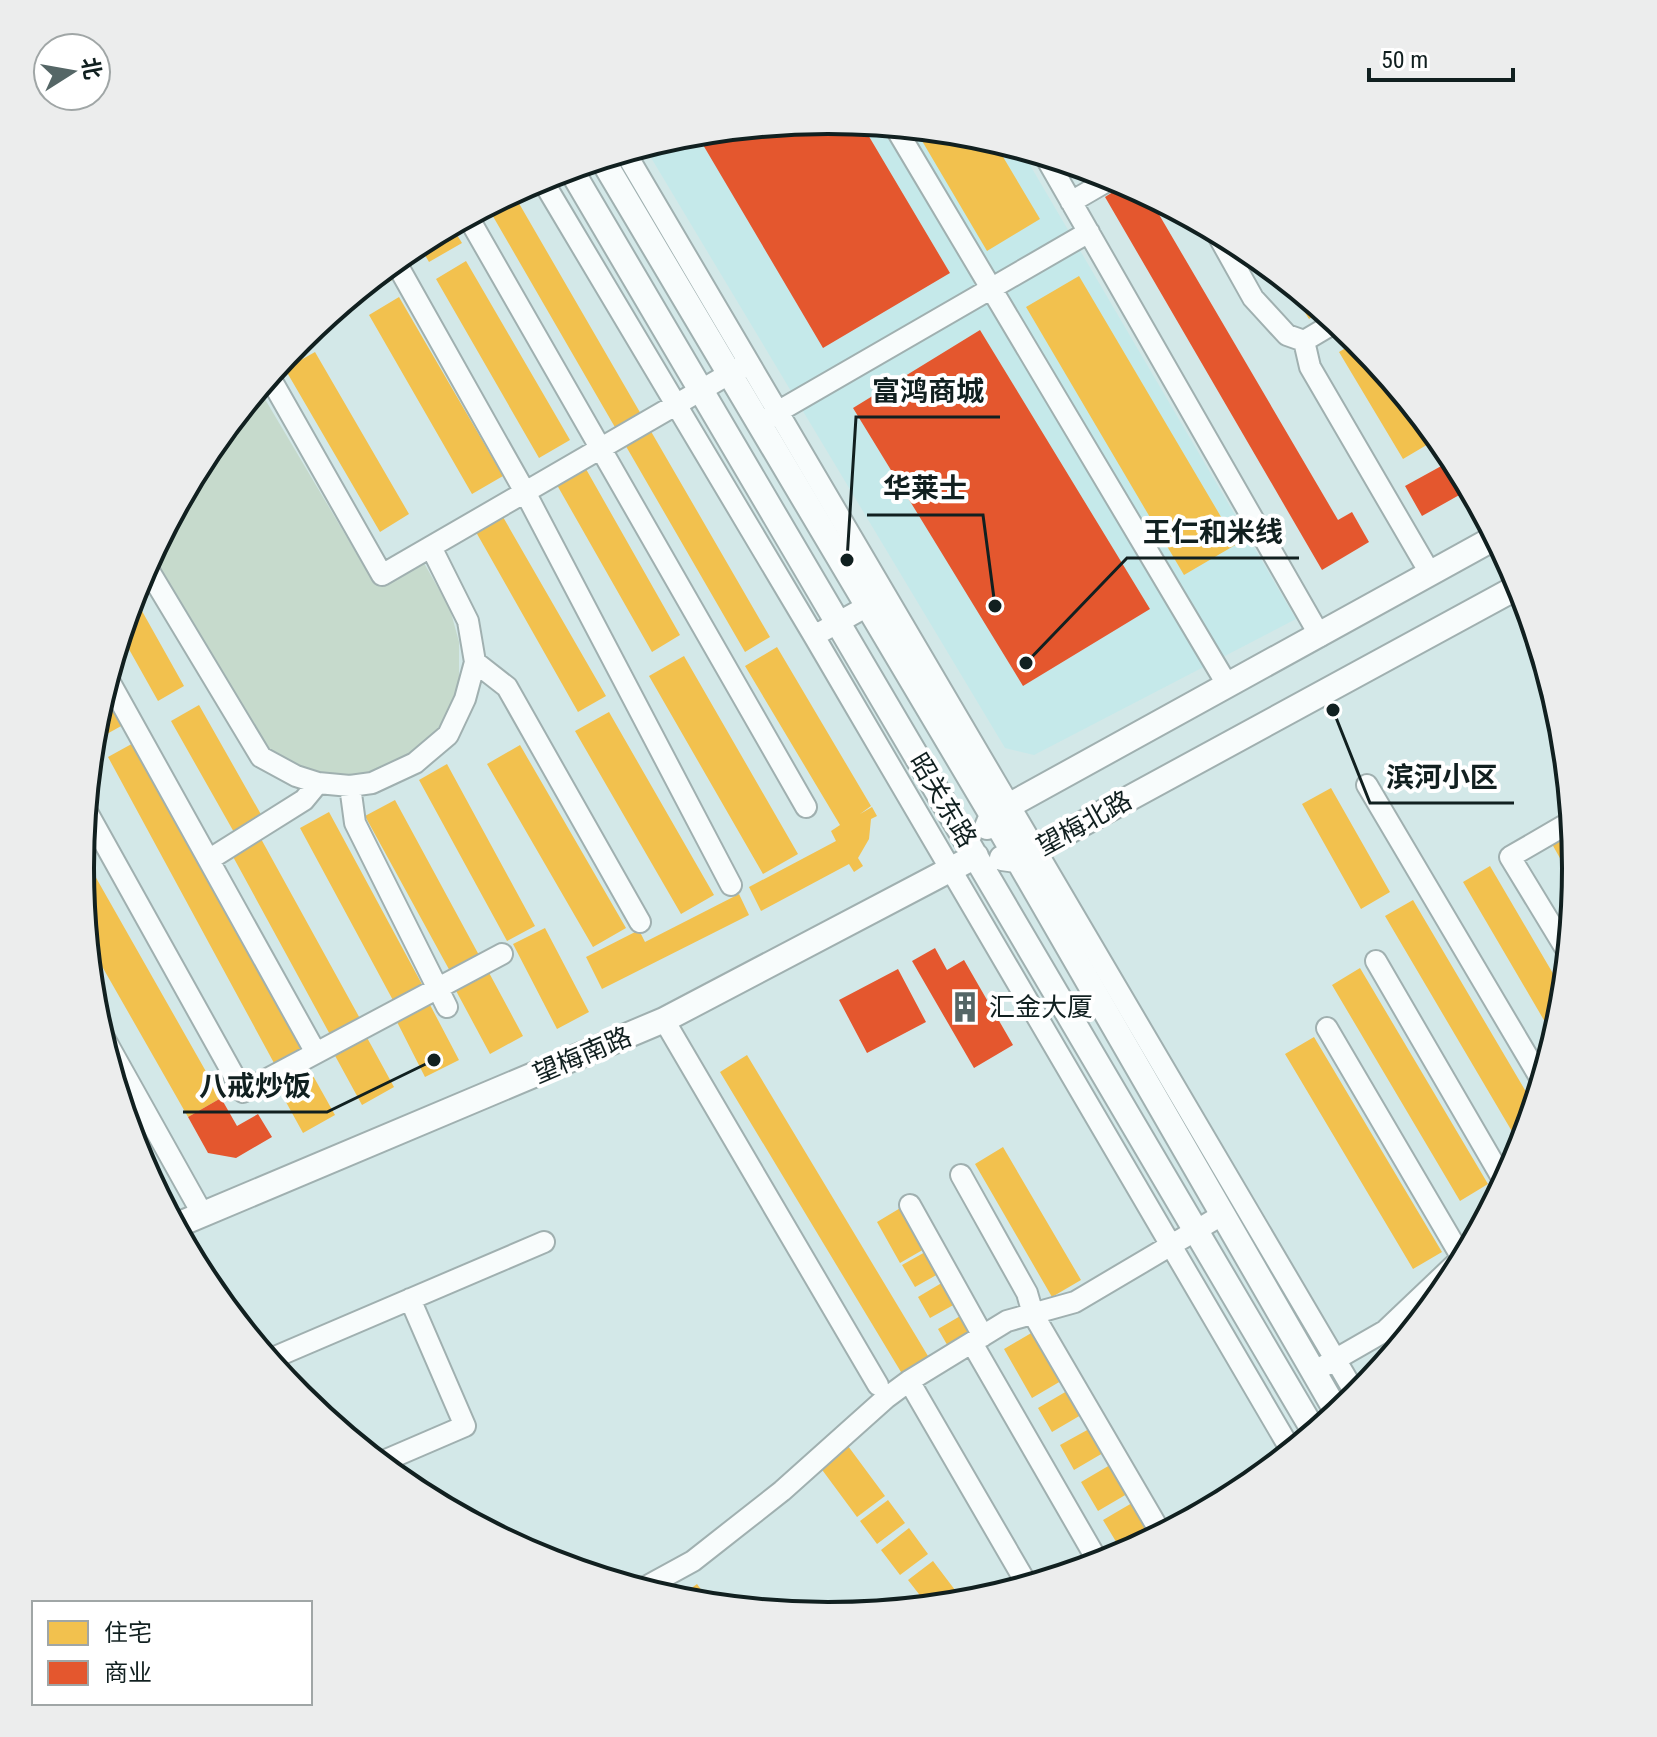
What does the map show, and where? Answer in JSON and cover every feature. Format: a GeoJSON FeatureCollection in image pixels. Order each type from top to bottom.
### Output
{"type":"FeatureCollection","features":[{"type":"Feature","properties":{"kind":"main road","name":"昭关东路"},"geometry":{"type":"LineString","coordinates":[[608,168],[739,368],[1001,810],[1222,1215],[1332,1403]]}},
{"type":"Feature","properties":{"kind":"main road","name":"昭关东路"},"geometry":{"type":"LineString","coordinates":[[576,179],[1310,1424]]}},
{"type":"Feature","properties":{"kind":"main road","name":"望梅北路"},"geometry":{"type":"LineString","coordinates":[[1001,810],[1486,542]]}},
{"type":"Feature","properties":{"kind":"main road","name":"望梅北路"},"geometry":{"type":"LineString","coordinates":[[976,856],[1026,855],[1509,592]]}},
{"type":"Feature","properties":{"kind":"main road"},"geometry":{"type":"LineString","coordinates":[[976,856],[1001,810]]}},
{"type":"Feature","properties":{"kind":"main road","name":"望梅南路"},"geometry":{"type":"LineString","coordinates":[[185,1222],[664,1020],[976,856]]}},
{"type":"Feature","properties":{"kind":"street"},"geometry":{"type":"LineString","coordinates":[[902,138],[1228,686]]}},
{"type":"Feature","properties":{"kind":"street"},"geometry":{"type":"LineString","coordinates":[[275,386],[382,575],[739,368],[630,161]]}},
{"type":"Feature","properties":{"kind":"street"},"geometry":{"type":"LineString","coordinates":[[1052,169],[1320,636]]}},
{"type":"Feature","properties":{"kind":"street"},"geometry":{"type":"LineString","coordinates":[[1071,202],[1099,186]]}},
{"type":"Feature","properties":{"kind":"street"},"geometry":{"type":"LineString","coordinates":[[548,190],[814,636],[1286,1443]]}},
{"type":"Feature","properties":{"kind":"street"},"geometry":{"type":"LineString","coordinates":[[473,226],[806,807]]}},
{"type":"Feature","properties":{"kind":"street"},"geometry":{"type":"LineString","coordinates":[[768,417],[1089,232]]}},
{"type":"Feature","properties":{"kind":"street"},"geometry":{"type":"LineString","coordinates":[[1227,252],[1253,298],[1287,335],[1304,341]]}},
{"type":"Feature","properties":{"kind":"street"},"geometry":{"type":"LineString","coordinates":[[401,272],[525,492],[731,885]]}},
{"type":"Feature","properties":{"kind":"street"},"geometry":{"type":"LineString","coordinates":[[1304,341],[1326,328]]}},
{"type":"Feature","properties":{"kind":"street"},"geometry":{"type":"LineString","coordinates":[[1304,341],[1310,367],[1430,573]]}},
{"type":"Feature","properties":{"kind":"street"},"geometry":{"type":"LineString","coordinates":[[154,579],[261,757],[296,776],[318,783],[350,786],[372,783],[415,763],[448,735],[465,699],[475,662],[468,621],[431,547]]}},
{"type":"Feature","properties":{"kind":"street"},"geometry":{"type":"LineString","coordinates":[[814,636],[877,601]]}},
{"type":"Feature","properties":{"kind":"street"},"geometry":{"type":"LineString","coordinates":[[475,662],[507,687],[640,922]]}},
{"type":"Feature","properties":{"kind":"street"},"geometry":{"type":"LineString","coordinates":[[116,692],[316,1053]]}},
{"type":"Feature","properties":{"kind":"street"},"geometry":{"type":"LineString","coordinates":[[210,859],[304,800],[318,783]]}},
{"type":"Feature","properties":{"kind":"street"},"geometry":{"type":"LineString","coordinates":[[1367,785],[1535,1069]]}},
{"type":"Feature","properties":{"kind":"street"},"geometry":{"type":"LineString","coordinates":[[350,786],[355,823],[447,1007]]}},
{"type":"Feature","properties":{"kind":"street"},"geometry":{"type":"LineString","coordinates":[[96,827],[243,1092],[502,954]]}},
{"type":"Feature","properties":{"kind":"street"},"geometry":{"type":"LineString","coordinates":[[1559,938],[1510,857],[1561,827]]}},
{"type":"Feature","properties":{"kind":"street"},"geometry":{"type":"LineString","coordinates":[[1026,855],[1350,1385]]}},
{"type":"Feature","properties":{"kind":"street"},"geometry":{"type":"LineString","coordinates":[[1376,961],[1498,1170]]}},
{"type":"Feature","properties":{"kind":"street"},"geometry":{"type":"LineString","coordinates":[[664,1020],[882,1392]]}},
{"type":"Feature","properties":{"kind":"street"},"geometry":{"type":"LineString","coordinates":[[1327,1028],[1459,1246]]}},
{"type":"Feature","properties":{"kind":"street"},"geometry":{"type":"LineString","coordinates":[[123,1071],[203,1215]]}},
{"type":"Feature","properties":{"kind":"street"},"geometry":{"type":"LineString","coordinates":[[961,1175],[1027,1293],[1033,1314],[1156,1525]]}},
{"type":"Feature","properties":{"kind":"street"},"geometry":{"type":"LineString","coordinates":[[910,1205],[977,1340],[1094,1553]]}},
{"type":"Feature","properties":{"kind":"street"},"geometry":{"type":"LineString","coordinates":[[655,1582],[693,1561],[782,1491],[882,1392],[909,1381],[1007,1321],[1075,1302],[1222,1215]]}},
{"type":"Feature","properties":{"kind":"street"},"geometry":{"type":"LineString","coordinates":[[278,1356],[544,1242]]}},
{"type":"Feature","properties":{"kind":"street"},"geometry":{"type":"LineString","coordinates":[[1313,1372],[1385,1331],[1432,1287]]}},
{"type":"Feature","properties":{"kind":"street"},"geometry":{"type":"LineString","coordinates":[[391,1458],[465,1426],[410,1299]]}},
{"type":"Feature","properties":{"kind":"street"},"geometry":{"type":"LineString","coordinates":[[909,1381],[1023,1577]]}},
{"type":"Feature","properties":{"kind":"shaded area"},"geometry":{"type":"Polygon","coordinates":[[[828,134],[924,140],[1028,162],[1296,619],[1034,755],[1005,748],[650,156],[733,140],[828,134]]]}},
{"type":"Feature","properties":{"kind":"green space"},"geometry":{"type":"Polygon","coordinates":[[[264,398],[368,573],[377,577],[398,578],[424,563],[450,609],[459,642],[459,690],[440,729],[411,756],[371,776],[334,779],[296,769],[266,749],[157,572],[192,501],[264,398]]]}},
{"type":"Feature","properties":{"kind":"building: 住宅"},"geometry":{"type":"Polygon","coordinates":[[[749,139],[778,187],[794,177],[805,196],[790,205],[837,285],[853,275],[863,293],[846,303],[857,322],[821,343],[705,145],[749,139]]]}},
{"type":"Feature","properties":{"kind":"building: 住宅"},"geometry":{"type":"Polygon","coordinates":[[[921,140],[1002,155],[1040,219],[987,251],[921,140]]]}},
{"type":"Feature","properties":{"kind":"building: 住宅"},"geometry":{"type":"Polygon","coordinates":[[[519,203],[770,637],[745,652],[493,216],[519,203]]]}},
{"type":"Feature","properties":{"kind":"building: 住宅"},"geometry":{"type":"Polygon","coordinates":[[[457,235],[462,243],[429,262],[425,255],[457,235]]]}},
{"type":"Feature","properties":{"kind":"building: 住宅"},"geometry":{"type":"Polygon","coordinates":[[[466,261],[570,440],[539,458],[436,279],[466,261]]]}},
{"type":"Feature","properties":{"kind":"building: 住宅"},"geometry":{"type":"Polygon","coordinates":[[[1079,276],[1237,544],[1184,575],[1026,307],[1079,276]]]}},
{"type":"Feature","properties":{"kind":"building: 住宅"},"geometry":{"type":"Polygon","coordinates":[[[399,297],[503,476],[472,494],[369,315],[399,297]]]}},
{"type":"Feature","properties":{"kind":"building: 住宅"},"geometry":{"type":"Polygon","coordinates":[[[1348,349],[1381,384],[1428,444],[1403,459],[1339,352],[1348,349]]]}},
{"type":"Feature","properties":{"kind":"building: 住宅"},"geometry":{"type":"Polygon","coordinates":[[[315,352],[409,514],[380,532],[287,372],[296,363],[315,352]]]}},
{"type":"Feature","properties":{"kind":"building: 住宅"},"geometry":{"type":"Polygon","coordinates":[[[890,389],[917,432],[932,423],[942,439],[927,448],[976,529],[993,519],[1004,537],[990,546],[1038,625],[1053,616],[1064,633],[1047,643],[1059,662],[1023,683],[855,410],[890,389]]]}},
{"type":"Feature","properties":{"kind":"building: 住宅"},"geometry":{"type":"Polygon","coordinates":[[[582,462],[680,635],[652,652],[553,478],[582,462]]]}},
{"type":"Feature","properties":{"kind":"building: 住宅"},"geometry":{"type":"Polygon","coordinates":[[[499,510],[606,696],[578,712],[472,525],[499,510]]]}},
{"type":"Feature","properties":{"kind":"building: 住宅"},"geometry":{"type":"Polygon","coordinates":[[[141,610],[184,686],[158,701],[128,648],[141,610]]]}},
{"type":"Feature","properties":{"kind":"building: 住宅"},"geometry":{"type":"Polygon","coordinates":[[[777,647],[871,806],[860,814],[872,807],[877,816],[871,819],[869,839],[858,858],[863,866],[854,872],[849,864],[761,911],[749,887],[836,841],[831,831],[840,825],[745,666],[777,647]]]}},
{"type":"Feature","properties":{"kind":"building: 住宅"},"geometry":{"type":"Polygon","coordinates":[[[684,656],[798,854],[763,874],[649,676],[684,656]]]}},
{"type":"Feature","properties":{"kind":"building: 住宅"},"geometry":{"type":"Polygon","coordinates":[[[199,705],[263,818],[235,834],[171,721],[199,705]]]}},
{"type":"Feature","properties":{"kind":"building: 住宅"},"geometry":{"type":"Polygon","coordinates":[[[112,706],[123,725],[106,734],[112,706]]]}},
{"type":"Feature","properties":{"kind":"building: 住宅"},"geometry":{"type":"Polygon","coordinates":[[[609,712],[714,895],[681,914],[575,731],[609,712]]]}},
{"type":"Feature","properties":{"kind":"building: 住宅"},"geometry":{"type":"Polygon","coordinates":[[[137,741],[304,1047],[274,1063],[108,757],[137,741]]]}},
{"type":"Feature","properties":{"kind":"building: 住宅"},"geometry":{"type":"Polygon","coordinates":[[[520,745],[626,928],[593,947],[487,764],[520,745]]]}},
{"type":"Feature","properties":{"kind":"building: 住宅"},"geometry":{"type":"Polygon","coordinates":[[[447,764],[535,926],[507,941],[419,780],[447,764]]]}},
{"type":"Feature","properties":{"kind":"building: 住宅"},"geometry":{"type":"Polygon","coordinates":[[[1331,788],[1390,892],[1361,909],[1302,804],[1331,788]]]}},
{"type":"Feature","properties":{"kind":"building: 住宅"},"geometry":{"type":"Polygon","coordinates":[[[395,800],[480,957],[451,973],[365,816],[395,800]]]}},
{"type":"Feature","properties":{"kind":"building: 住宅"},"geometry":{"type":"Polygon","coordinates":[[[329,812],[424,988],[395,1004],[300,828],[329,812]]]}},
{"type":"Feature","properties":{"kind":"building: 住宅"},"geometry":{"type":"Polygon","coordinates":[[[260,837],[363,1024],[333,1040],[231,853],[260,837]]]}},
{"type":"Feature","properties":{"kind":"building: 住宅"},"geometry":{"type":"Polygon","coordinates":[[[1562,838],[1563,863],[1552,844],[1562,838]]]}},
{"type":"Feature","properties":{"kind":"building: 住宅"},"geometry":{"type":"Polygon","coordinates":[[[1490,866],[1555,977],[1546,1024],[1463,882],[1490,866]]]}},
{"type":"Feature","properties":{"kind":"building: 住宅"},"geometry":{"type":"Polygon","coordinates":[[[94,875],[221,1098],[188,1117],[100,963],[94,875]]]}},
{"type":"Feature","properties":{"kind":"building: 住宅"},"geometry":{"type":"Polygon","coordinates":[[[739,894],[749,915],[602,989],[586,957],[639,930],[645,942],[739,894]]]}},
{"type":"Feature","properties":{"kind":"building: 住宅"},"geometry":{"type":"Polygon","coordinates":[[[1413,900],[1527,1094],[1513,1134],[1385,916],[1413,900]]]}},
{"type":"Feature","properties":{"kind":"building: 住宅"},"geometry":{"type":"Polygon","coordinates":[[[545,928],[589,1012],[557,1029],[513,944],[545,928]]]}},
{"type":"Feature","properties":{"kind":"building: 住宅"},"geometry":{"type":"Polygon","coordinates":[[[1360,968],[1488,1184],[1460,1201],[1332,985],[1360,968]]]}},
{"type":"Feature","properties":{"kind":"building: 住宅"},"geometry":{"type":"Polygon","coordinates":[[[487,969],[523,1036],[490,1054],[454,987],[487,969]]]}},
{"type":"Feature","properties":{"kind":"building: 住宅"},"geometry":{"type":"Polygon","coordinates":[[[428,1001],[459,1060],[425,1077],[395,1018],[428,1001]]]}},
{"type":"Feature","properties":{"kind":"building: 住宅"},"geometry":{"type":"Polygon","coordinates":[[[365,1034],[394,1087],[362,1105],[333,1052],[365,1034]]]}},
{"type":"Feature","properties":{"kind":"building: 住宅"},"geometry":{"type":"Polygon","coordinates":[[[1314,1037],[1442,1252],[1413,1269],[1285,1054],[1314,1037]]]}},
{"type":"Feature","properties":{"kind":"building: 住宅"},"geometry":{"type":"Polygon","coordinates":[[[747,1055],[931,1361],[904,1377],[720,1072],[747,1055]]]}},
{"type":"Feature","properties":{"kind":"building: 住宅"},"geometry":{"type":"Polygon","coordinates":[[[307,1065],[335,1115],[303,1133],[275,1082],[307,1065]]]}},
{"type":"Feature","properties":{"kind":"building: 住宅"},"geometry":{"type":"Polygon","coordinates":[[[1003,1147],[1081,1280],[1052,1297],[975,1164],[1003,1147]]]}},
{"type":"Feature","properties":{"kind":"building: 住宅"},"geometry":{"type":"Polygon","coordinates":[[[902,1207],[926,1248],[900,1263],[877,1222],[902,1207]]]}},
{"type":"Feature","properties":{"kind":"building: 住宅"},"geometry":{"type":"Polygon","coordinates":[[[927,1251],[940,1273],[915,1287],[902,1265],[927,1251]]]}},
{"type":"Feature","properties":{"kind":"building: 住宅"},"geometry":{"type":"Polygon","coordinates":[[[945,1281],[957,1303],[930,1318],[918,1297],[945,1281]]]}},
{"type":"Feature","properties":{"kind":"building: 住宅"},"geometry":{"type":"Polygon","coordinates":[[[962,1315],[973,1335],[949,1348],[938,1329],[962,1315]]]}},
{"type":"Feature","properties":{"kind":"building: 住宅"},"geometry":{"type":"Polygon","coordinates":[[[1033,1332],[1061,1381],[1032,1398],[1004,1349],[1033,1332]]]}},
{"type":"Feature","properties":{"kind":"building: 住宅"},"geometry":{"type":"Polygon","coordinates":[[[1067,1391],[1081,1415],[1052,1432],[1038,1408],[1067,1391]]]}},
{"type":"Feature","properties":{"kind":"building: 住宅"},"geometry":{"type":"Polygon","coordinates":[[[1089,1429],[1103,1453],[1074,1470],[1060,1445],[1089,1429]]]}},
{"type":"Feature","properties":{"kind":"building: 住宅"},"geometry":{"type":"Polygon","coordinates":[[[848,1446],[885,1496],[857,1517],[820,1467],[848,1446]]]}},
{"type":"Feature","properties":{"kind":"building: 住宅"},"geometry":{"type":"Polygon","coordinates":[[[1110,1465],[1127,1494],[1098,1511],[1081,1482],[1110,1465]]]}},
{"type":"Feature","properties":{"kind":"building: 住宅"},"geometry":{"type":"Polygon","coordinates":[[[888,1500],[905,1523],[877,1544],[860,1521],[888,1500]]]}},
{"type":"Feature","properties":{"kind":"building: 住宅"},"geometry":{"type":"Polygon","coordinates":[[[1132,1503],[1147,1530],[1117,1544],[1103,1520],[1132,1503]]]}},
{"type":"Feature","properties":{"kind":"building: 住宅"},"geometry":{"type":"Polygon","coordinates":[[[909,1528],[928,1554],[900,1575],[881,1550],[909,1528]]]}},
{"type":"Feature","properties":{"kind":"building: 住宅"},"geometry":{"type":"Polygon","coordinates":[[[933,1561],[955,1590],[921,1597],[908,1580],[933,1561]]]}},
{"type":"Feature","properties":{"kind":"building: 住宅"},"geometry":{"type":"Polygon","coordinates":[[[697,1584],[703,1592],[689,1590],[697,1584]]]}},
{"type":"Feature","properties":{"kind":"building: 商业"},"geometry":{"type":"Polygon","coordinates":[[[780,136],[869,136],[950,273],[823,348],[703,145],[780,136]]]}},
{"type":"Feature","properties":{"kind":"building: 商业"},"geometry":{"type":"Polygon","coordinates":[[[1113,192],[1158,212],[1338,520],[1352,512],[1369,542],[1322,570],[1105,197],[1113,192]]]}},
{"type":"Feature","properties":{"kind":"building: 商业"},"geometry":{"type":"Polygon","coordinates":[[[980,330],[1150,609],[1023,686],[853,408],[980,330]]]}},
{"type":"Feature","properties":{"kind":"building: 商业"},"geometry":{"type":"Polygon","coordinates":[[[1442,465],[1461,494],[1422,516],[1405,486],[1442,465]]]}},
{"type":"Feature","properties":{"kind":"building: 商业","name":"汇金大厦"},"geometry":{"type":"Polygon","coordinates":[[[935,948],[947,970],[964,960],[1013,1045],[974,1068],[912,961],[935,948]]]}},
{"type":"Feature","properties":{"kind":"building: 商业"},"geometry":{"type":"Polygon","coordinates":[[[898,969],[926,1022],[867,1053],[839,1000],[898,969]]]}},
{"type":"Feature","properties":{"kind":"building: 商业"},"geometry":{"type":"Polygon","coordinates":[[[221,1098],[237,1126],[258,1114],[272,1137],[236,1158],[208,1153],[188,1117],[221,1098]]]}},
{"type":"Feature","properties":{"kind":"place","name":"富鸿商城"},"geometry":{"type":"Point","coordinates":[847,560]}},
{"type":"Feature","properties":{"kind":"place","name":"华莱士"},"geometry":{"type":"Point","coordinates":[995,606]}},
{"type":"Feature","properties":{"kind":"place","name":"王仁和米线"},"geometry":{"type":"Point","coordinates":[1026,663]}},
{"type":"Feature","properties":{"kind":"place","name":"滨河小区"},"geometry":{"type":"Point","coordinates":[1333,710]}},
{"type":"Feature","properties":{"kind":"place","name":"汇金大厦"},"geometry":{"type":"Point","coordinates":[965,1007]}},
{"type":"Feature","properties":{"kind":"place","name":"八戒炒饭"},"geometry":{"type":"Point","coordinates":[434,1060]}}]}
